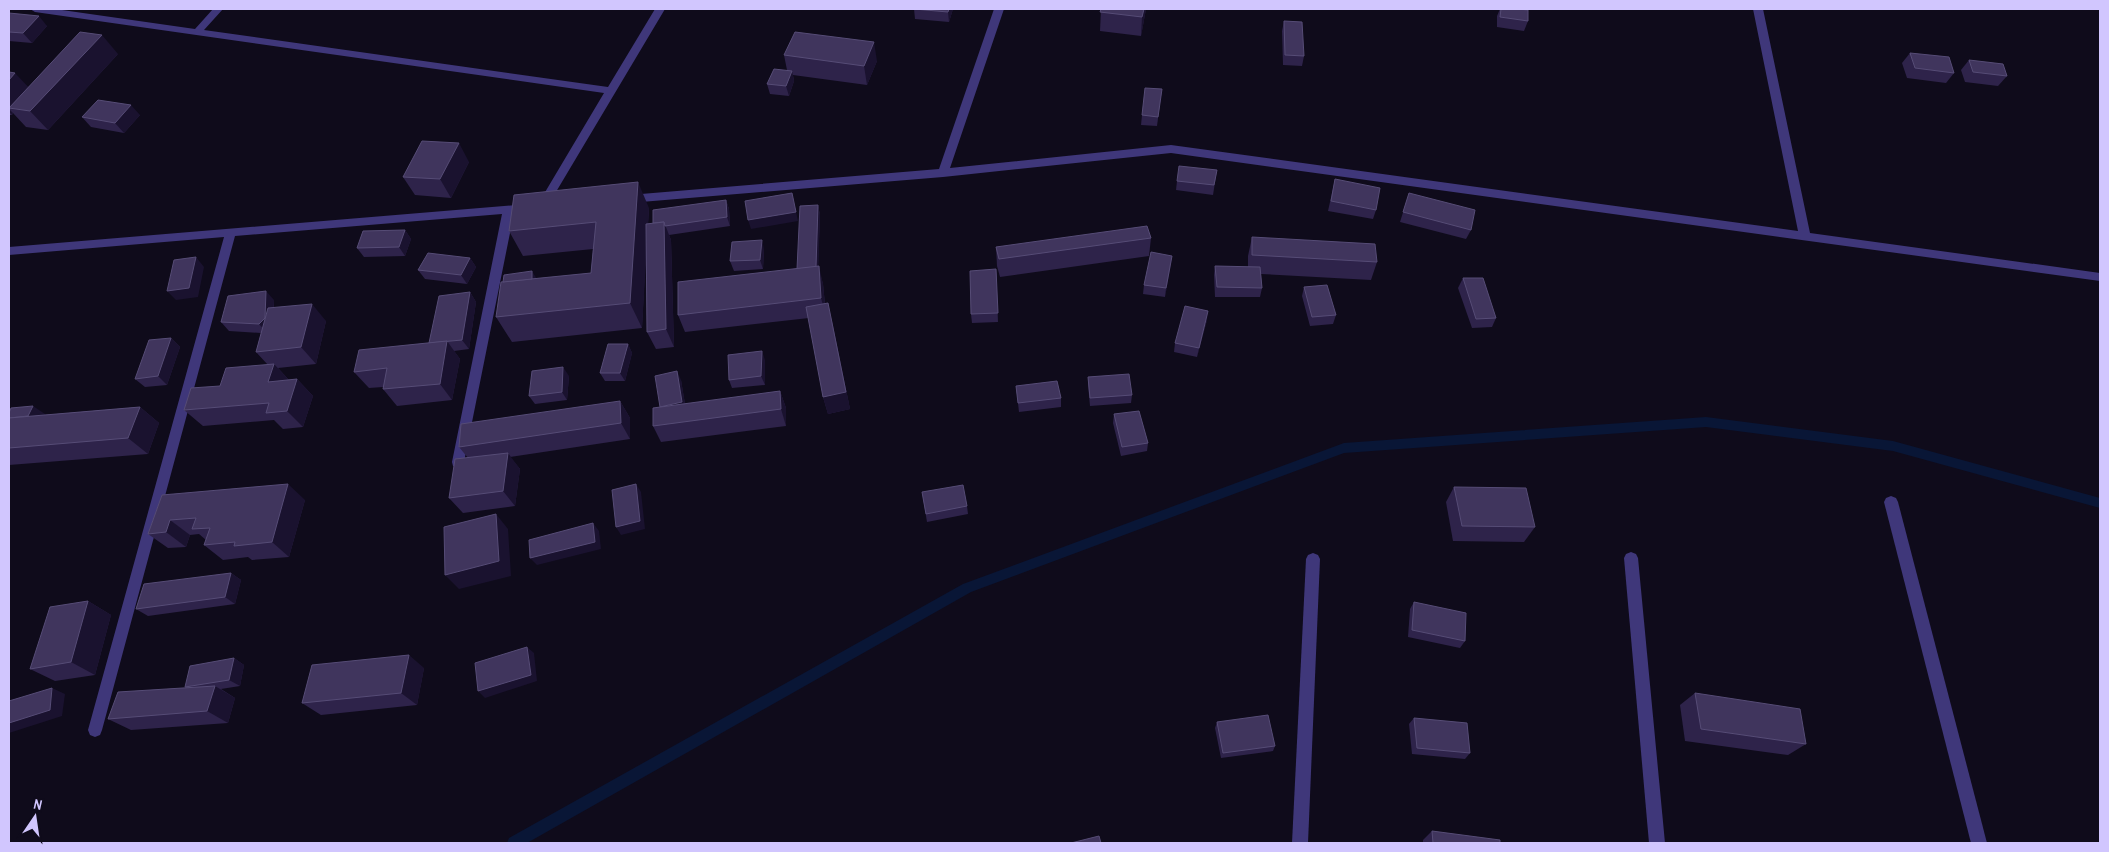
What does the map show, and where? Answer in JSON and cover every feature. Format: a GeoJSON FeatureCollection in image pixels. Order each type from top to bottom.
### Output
{"type":"FeatureCollection","features":[{"type":"Feature","properties":{"kind":"street"},"geometry":{"type":"LineString","coordinates":[[35,9],[611,91]]}},
{"type":"Feature","properties":{"kind":"street"},"geometry":{"type":"LineString","coordinates":[[197,32],[218,9]]}},
{"type":"Feature","properties":{"kind":"street"},"geometry":{"type":"LineString","coordinates":[[9,250],[547,206],[611,91],[660,9]]}},
{"type":"Feature","properties":{"kind":"street"},"geometry":{"type":"LineString","coordinates":[[943,173],[999,9]]}},
{"type":"Feature","properties":{"kind":"street"},"geometry":{"type":"LineString","coordinates":[[1758,9],[1805,236]]}},
{"type":"Feature","properties":{"kind":"street"},"geometry":{"type":"LineString","coordinates":[[620,200],[943,173],[1171,149],[2100,277]]}},
{"type":"Feature","properties":{"kind":"street"},"geometry":{"type":"LineString","coordinates":[[458,462],[509,209]]}},
{"type":"Feature","properties":{"kind":"street"},"geometry":{"type":"LineString","coordinates":[[95,730],[231,232]]}},
{"type":"Feature","properties":{"kind":"street"},"geometry":{"type":"LineString","coordinates":[[1890,502],[1980,843]]}},
{"type":"Feature","properties":{"kind":"street"},"geometry":{"type":"LineString","coordinates":[[1631,558],[1657,843]]}},
{"type":"Feature","properties":{"kind":"street"},"geometry":{"type":"LineString","coordinates":[[1300,843],[1313,559]]}},
{"type":"Feature","properties":{"kind":"building"},"geometry":{"type":"Polygon","coordinates":[[[914,9],[949,9],[948,12],[914,9]]]}},
{"type":"Feature","properties":{"kind":"building"},"geometry":{"type":"Polygon","coordinates":[[[1101,9],[1144,9],[1142,17],[1100,12],[1101,9]]]}},
{"type":"Feature","properties":{"kind":"building"},"geometry":{"type":"Polygon","coordinates":[[[1501,9],[1528,10],[1528,21],[1500,17],[1501,9]]]}},
{"type":"Feature","properties":{"kind":"building"},"geometry":{"type":"Polygon","coordinates":[[[9,13],[39,16],[23,33],[9,32],[9,13]]]}},
{"type":"Feature","properties":{"kind":"building"},"geometry":{"type":"Polygon","coordinates":[[[1284,21],[1302,22],[1304,56],[1285,55],[1284,21]]]}},
{"type":"Feature","properties":{"kind":"building"},"geometry":{"type":"Polygon","coordinates":[[[80,32],[102,35],[30,111],[9,108],[80,32]]]}},
{"type":"Feature","properties":{"kind":"building"},"geometry":{"type":"Polygon","coordinates":[[[795,32],[874,42],[864,66],[784,55],[795,32]]]}},
{"type":"Feature","properties":{"kind":"building"},"geometry":{"type":"Polygon","coordinates":[[[1910,53],[1949,57],[1954,73],[1915,68],[1910,53]]]}},
{"type":"Feature","properties":{"kind":"building"},"geometry":{"type":"Polygon","coordinates":[[[1969,60],[2003,64],[2007,76],[1973,72],[1969,60]]]}},
{"type":"Feature","properties":{"kind":"building"},"geometry":{"type":"Polygon","coordinates":[[[774,69],[792,71],[786,86],[767,84],[774,69]]]}},
{"type":"Feature","properties":{"kind":"building"},"geometry":{"type":"Polygon","coordinates":[[[9,72],[15,73],[9,80],[9,72]]]}},
{"type":"Feature","properties":{"kind":"building"},"geometry":{"type":"Polygon","coordinates":[[[1145,88],[1162,89],[1158,117],[1142,115],[1145,88]]]}},
{"type":"Feature","properties":{"kind":"building"},"geometry":{"type":"Polygon","coordinates":[[[98,100],[131,105],[115,123],[82,117],[98,100]]]}},
{"type":"Feature","properties":{"kind":"building"},"geometry":{"type":"Polygon","coordinates":[[[422,141],[459,143],[440,179],[403,177],[422,141]]]}},
{"type":"Feature","properties":{"kind":"building"},"geometry":{"type":"Polygon","coordinates":[[[1179,166],[1217,170],[1214,185],[1177,181],[1179,166]]]}},
{"type":"Feature","properties":{"kind":"building"},"geometry":{"type":"Polygon","coordinates":[[[1335,179],[1380,188],[1376,210],[1331,201],[1335,179]]]}},
{"type":"Feature","properties":{"kind":"building"},"geometry":{"type":"Polygon","coordinates":[[[638,182],[630,303],[496,317],[501,282],[591,273],[596,222],[509,231],[514,195],[638,182]]]}},
{"type":"Feature","properties":{"kind":"building"},"geometry":{"type":"Polygon","coordinates":[[[792,193],[796,212],[748,220],[745,201],[792,193]]]}},
{"type":"Feature","properties":{"kind":"building"},"geometry":{"type":"Polygon","coordinates":[[[1409,193],[1475,210],[1471,230],[1403,212],[1409,193]]]}},
{"type":"Feature","properties":{"kind":"building"},"geometry":{"type":"Polygon","coordinates":[[[726,200],[727,217],[665,226],[664,222],[653,223],[653,210],[726,200]]]}},
{"type":"Feature","properties":{"kind":"building"},"geometry":{"type":"Polygon","coordinates":[[[818,205],[816,267],[797,269],[800,206],[818,205]]]}},
{"type":"Feature","properties":{"kind":"building"},"geometry":{"type":"Polygon","coordinates":[[[664,222],[666,329],[647,332],[646,224],[664,222]]]}},
{"type":"Feature","properties":{"kind":"building"},"geometry":{"type":"Polygon","coordinates":[[[1147,226],[1151,238],[999,259],[996,247],[1147,226]]]}},
{"type":"Feature","properties":{"kind":"building"},"geometry":{"type":"Polygon","coordinates":[[[405,230],[399,247],[357,248],[363,231],[405,230]]]}},
{"type":"Feature","properties":{"kind":"building"},"geometry":{"type":"Polygon","coordinates":[[[1252,237],[1375,244],[1377,262],[1252,255],[1252,237]]]}},
{"type":"Feature","properties":{"kind":"building"},"geometry":{"type":"Polygon","coordinates":[[[762,240],[760,260],[730,261],[732,242],[762,240]]]}},
{"type":"Feature","properties":{"kind":"building"},"geometry":{"type":"Polygon","coordinates":[[[1151,252],[1172,256],[1166,288],[1144,285],[1151,252]]]}},
{"type":"Feature","properties":{"kind":"building"},"geometry":{"type":"Polygon","coordinates":[[[428,253],[470,258],[461,275],[418,270],[428,253]]]}},
{"type":"Feature","properties":{"kind":"building"},"geometry":{"type":"Polygon","coordinates":[[[196,257],[189,288],[167,291],[174,260],[196,257]]]}},
{"type":"Feature","properties":{"kind":"building"},"geometry":{"type":"Polygon","coordinates":[[[819,266],[821,298],[678,315],[678,282],[819,266]]]}},
{"type":"Feature","properties":{"kind":"building"},"geometry":{"type":"Polygon","coordinates":[[[1215,266],[1260,267],[1262,288],[1217,287],[1215,266]]]}},
{"type":"Feature","properties":{"kind":"building"},"geometry":{"type":"Polygon","coordinates":[[[996,269],[998,313],[971,314],[970,271],[996,269]]]}},
{"type":"Feature","properties":{"kind":"building"},"geometry":{"type":"Polygon","coordinates":[[[532,271],[532,279],[503,282],[504,275],[532,271]]]}},
{"type":"Feature","properties":{"kind":"building"},"geometry":{"type":"Polygon","coordinates":[[[1463,278],[1483,278],[1496,318],[1476,319],[1463,278]]]}},
{"type":"Feature","properties":{"kind":"building"},"geometry":{"type":"Polygon","coordinates":[[[1327,285],[1336,315],[1312,317],[1304,287],[1327,285]]]}},
{"type":"Feature","properties":{"kind":"building"},"geometry":{"type":"Polygon","coordinates":[[[266,291],[265,318],[259,324],[221,322],[228,296],[266,291]]]}},
{"type":"Feature","properties":{"kind":"building"},"geometry":{"type":"Polygon","coordinates":[[[470,292],[462,340],[429,343],[439,296],[470,292]]]}},
{"type":"Feature","properties":{"kind":"building"},"geometry":{"type":"Polygon","coordinates":[[[828,303],[846,392],[823,397],[806,307],[828,303]]]}},
{"type":"Feature","properties":{"kind":"building"},"geometry":{"type":"Polygon","coordinates":[[[312,304],[301,347],[256,352],[268,308],[312,304]]]}},
{"type":"Feature","properties":{"kind":"building"},"geometry":{"type":"Polygon","coordinates":[[[1185,306],[1208,311],[1199,348],[1175,343],[1185,306]]]}},
{"type":"Feature","properties":{"kind":"building"},"geometry":{"type":"Polygon","coordinates":[[[171,338],[158,376],[135,379],[149,340],[171,338]]]}},
{"type":"Feature","properties":{"kind":"building"},"geometry":{"type":"Polygon","coordinates":[[[447,341],[440,384],[383,389],[387,368],[354,372],[359,350],[447,341]]]}},
{"type":"Feature","properties":{"kind":"building"},"geometry":{"type":"Polygon","coordinates":[[[608,344],[628,344],[620,373],[600,373],[608,344]]]}},
{"type":"Feature","properties":{"kind":"building"},"geometry":{"type":"Polygon","coordinates":[[[762,351],[761,376],[729,380],[728,355],[762,351]]]}},
{"type":"Feature","properties":{"kind":"building"},"geometry":{"type":"Polygon","coordinates":[[[274,364],[268,382],[297,379],[287,411],[266,413],[269,403],[184,410],[191,388],[220,386],[226,368],[274,364]]]}},
{"type":"Feature","properties":{"kind":"building"},"geometry":{"type":"Polygon","coordinates":[[[563,367],[562,392],[529,396],[532,371],[563,367]]]}},
{"type":"Feature","properties":{"kind":"building"},"geometry":{"type":"Polygon","coordinates":[[[677,371],[682,402],[660,407],[655,376],[677,371]]]}},
{"type":"Feature","properties":{"kind":"building"},"geometry":{"type":"Polygon","coordinates":[[[1129,374],[1132,395],[1090,398],[1088,377],[1129,374]]]}},
{"type":"Feature","properties":{"kind":"building"},"geometry":{"type":"Polygon","coordinates":[[[1057,381],[1061,398],[1018,403],[1016,386],[1057,381]]]}},
{"type":"Feature","properties":{"kind":"building"},"geometry":{"type":"Polygon","coordinates":[[[780,391],[781,409],[653,426],[653,408],[780,391]]]}},
{"type":"Feature","properties":{"kind":"building"},"geometry":{"type":"Polygon","coordinates":[[[620,401],[621,423],[459,447],[461,424],[620,401]]]}},
{"type":"Feature","properties":{"kind":"building"},"geometry":{"type":"Polygon","coordinates":[[[33,406],[28,416],[9,418],[11,408],[33,406]]]}},
{"type":"Feature","properties":{"kind":"building"},"geometry":{"type":"Polygon","coordinates":[[[140,407],[128,438],[9,448],[9,418],[140,407]]]}},
{"type":"Feature","properties":{"kind":"building"},"geometry":{"type":"Polygon","coordinates":[[[1139,411],[1148,443],[1122,447],[1114,414],[1139,411]]]}},
{"type":"Feature","properties":{"kind":"building"},"geometry":{"type":"Polygon","coordinates":[[[508,453],[503,491],[449,498],[455,459],[508,453]]]}},
{"type":"Feature","properties":{"kind":"building"},"geometry":{"type":"Polygon","coordinates":[[[288,484],[272,542],[234,546],[235,542],[204,545],[210,528],[192,529],[196,518],[170,520],[166,532],[148,534],[162,495],[288,484]]]}},
{"type":"Feature","properties":{"kind":"building"},"geometry":{"type":"Polygon","coordinates":[[[636,484],[640,521],[616,527],[612,490],[636,484]]]}},
{"type":"Feature","properties":{"kind":"building"},"geometry":{"type":"Polygon","coordinates":[[[963,485],[967,506],[926,514],[922,492],[963,485]]]}},
{"type":"Feature","properties":{"kind":"building"},"geometry":{"type":"Polygon","coordinates":[[[1454,487],[1526,488],[1535,527],[1462,526],[1454,487]]]}},
{"type":"Feature","properties":{"kind":"building"},"geometry":{"type":"Polygon","coordinates":[[[496,514],[499,561],[445,575],[444,527],[496,514]]]}},
{"type":"Feature","properties":{"kind":"building"},"geometry":{"type":"Polygon","coordinates":[[[593,523],[595,542],[530,558],[529,540],[593,523]]]}},
{"type":"Feature","properties":{"kind":"building"},"geometry":{"type":"Polygon","coordinates":[[[231,573],[225,597],[136,609],[144,584],[231,573]]]}},
{"type":"Feature","properties":{"kind":"building"},"geometry":{"type":"Polygon","coordinates":[[[88,601],[71,662],[30,669],[50,607],[88,601]]]}},
{"type":"Feature","properties":{"kind":"building"},"geometry":{"type":"Polygon","coordinates":[[[1414,602],[1466,613],[1465,641],[1412,630],[1414,602]]]}},
{"type":"Feature","properties":{"kind":"building"},"geometry":{"type":"Polygon","coordinates":[[[527,647],[531,675],[478,691],[475,663],[527,647]]]}},
{"type":"Feature","properties":{"kind":"building"},"geometry":{"type":"Polygon","coordinates":[[[409,655],[401,693],[302,703],[312,665],[409,655]]]}},
{"type":"Feature","properties":{"kind":"building"},"geometry":{"type":"Polygon","coordinates":[[[234,658],[229,680],[185,687],[190,666],[234,658]]]}},
{"type":"Feature","properties":{"kind":"building"},"geometry":{"type":"Polygon","coordinates":[[[215,686],[207,711],[108,719],[118,692],[215,686]]]}},
{"type":"Feature","properties":{"kind":"building"},"geometry":{"type":"Polygon","coordinates":[[[52,688],[50,710],[9,723],[9,701],[52,688]]]}},
{"type":"Feature","properties":{"kind":"building"},"geometry":{"type":"Polygon","coordinates":[[[1695,693],[1800,709],[1806,744],[1701,729],[1695,693]]]}},
{"type":"Feature","properties":{"kind":"building"},"geometry":{"type":"Polygon","coordinates":[[[1268,715],[1275,746],[1223,753],[1217,722],[1268,715]]]}},
{"type":"Feature","properties":{"kind":"building"},"geometry":{"type":"Polygon","coordinates":[[[1414,718],[1467,723],[1470,753],[1417,748],[1414,718]]]}},
{"type":"Feature","properties":{"kind":"building"},"geometry":{"type":"Polygon","coordinates":[[[1432,831],[1500,840],[1500,843],[1433,843],[1432,831]]]}},
{"type":"Feature","properties":{"kind":"building"},"geometry":{"type":"Polygon","coordinates":[[[1099,836],[1101,843],[1071,843],[1099,836]]]}},
{"type":"Feature","properties":{"kind":"waterway"},"geometry":{"type":"LineString","coordinates":[[514,843],[967,588],[1344,448],[1706,422],[1893,446],[2100,503]]}}]}
